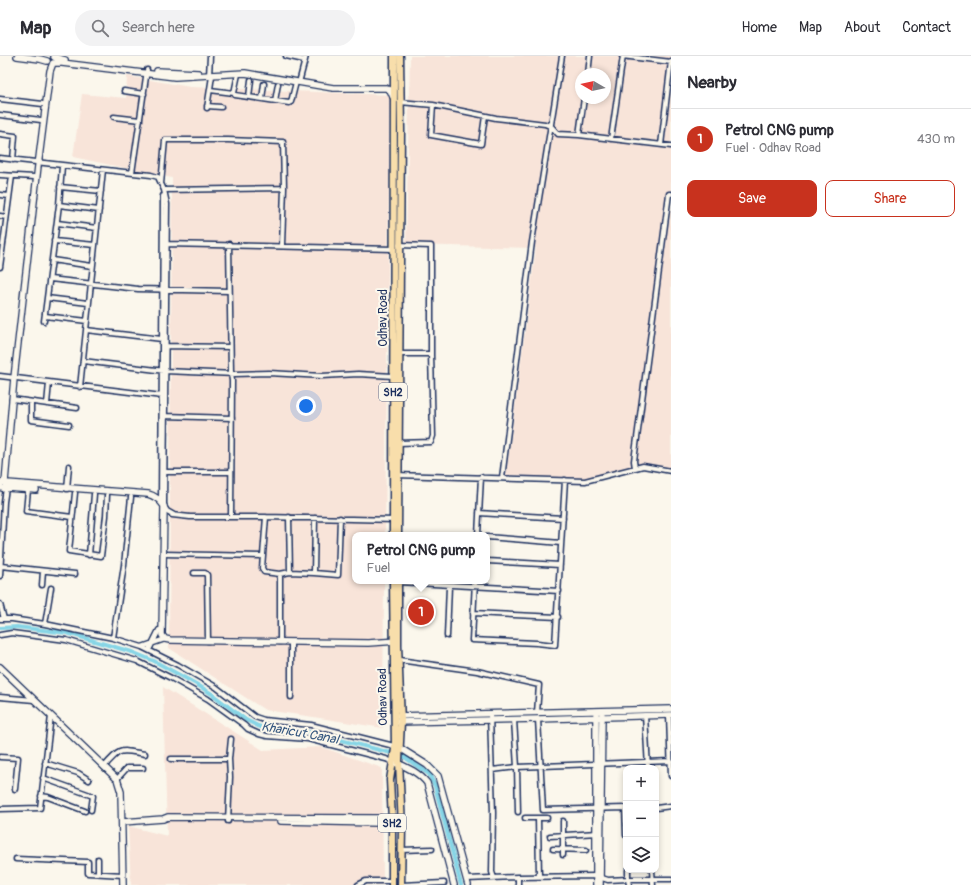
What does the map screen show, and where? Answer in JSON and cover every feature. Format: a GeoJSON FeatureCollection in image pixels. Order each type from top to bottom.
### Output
{"type":"FeatureCollection","features":[{"type":"Feature","properties":{"kind":"main road","name":"SH2"},"geometry":{"type":"LineString","coordinates":[[394,56],[397,102]]}},
{"type":"Feature","properties":{"kind":"main road","name":"SH2"},"geometry":{"type":"LineString","coordinates":[[397,87],[400,56]]}},
{"type":"Feature","properties":{"kind":"main road","name":"Odhav Road"},"geometry":{"type":"LineString","coordinates":[[395,475],[398,443],[397,102]]}},
{"type":"Feature","properties":{"kind":"main road","name":"Odhav Road"},"geometry":{"type":"LineString","coordinates":[[393,532],[395,520],[395,475],[393,376],[397,247]]}},
{"type":"Feature","properties":{"kind":"main road","name":"Odhav Road"},"geometry":{"type":"LineString","coordinates":[[395,520],[397,532]]}},
{"type":"Feature","properties":{"kind":"main road","name":"Odhav Road"},"geometry":{"type":"LineString","coordinates":[[396,584],[395,643],[398,719]]}},
{"type":"Feature","properties":{"kind":"main road","name":"Odhav Road"},"geometry":{"type":"LineString","coordinates":[[395,643],[399,660],[396,748]]}},
{"type":"Feature","properties":{"kind":"main road","name":"SH2"},"geometry":{"type":"LineString","coordinates":[[396,748],[401,850],[401,885]]}},
{"type":"Feature","properties":{"kind":"main road","name":"SH2"},"geometry":{"type":"LineString","coordinates":[[392,883],[392,821],[390,780],[396,761]]}},
{"type":"Feature","properties":{"kind":"street"},"geometry":{"type":"LineString","coordinates":[[17,56],[40,59],[51,58]]}},
{"type":"Feature","properties":{"kind":"street"},"geometry":{"type":"LineString","coordinates":[[34,56],[147,72],[210,75],[245,73],[333,84],[397,87]]}},
{"type":"Feature","properties":{"kind":"street"},"geometry":{"type":"LineString","coordinates":[[210,56],[210,90],[207,107],[221,107]]}},
{"type":"Feature","properties":{"kind":"street"},"geometry":{"type":"LineString","coordinates":[[210,90],[289,103],[291,102],[305,58],[286,56]]}},
{"type":"Feature","properties":{"kind":"street"},"geometry":{"type":"LineString","coordinates":[[502,478],[532,242],[542,174],[552,127],[562,56]]}},
{"type":"Feature","properties":{"kind":"street"},"geometry":{"type":"LineString","coordinates":[[589,68],[590,56]]}},
{"type":"Feature","properties":{"kind":"street"},"geometry":{"type":"LineString","coordinates":[[612,139],[623,56],[671,62],[661,145]]}},
{"type":"Feature","properties":{"kind":"street"},"geometry":{"type":"LineString","coordinates":[[2,485],[12,399],[12,378],[41,120],[51,58]]}},
{"type":"Feature","properties":{"kind":"street"},"geometry":{"type":"LineString","coordinates":[[0,576],[2,514],[4,502],[2,485],[12,378],[34,177],[51,58]]}},
{"type":"Feature","properties":{"kind":"street"},"geometry":{"type":"LineString","coordinates":[[210,75],[246,70],[298,80]]}},
{"type":"Feature","properties":{"kind":"street"},"geometry":{"type":"LineString","coordinates":[[132,173],[147,72]]}},
{"type":"Feature","properties":{"kind":"street"},"geometry":{"type":"LineString","coordinates":[[234,93],[238,74]]}},
{"type":"Feature","properties":{"kind":"street"},"geometry":{"type":"LineString","coordinates":[[249,97],[251,80]]}},
{"type":"Feature","properties":{"kind":"street"},"geometry":{"type":"LineString","coordinates":[[262,99],[264,84]]}},
{"type":"Feature","properties":{"kind":"street"},"geometry":{"type":"LineString","coordinates":[[275,101],[278,84]]}},
{"type":"Feature","properties":{"kind":"street"},"geometry":{"type":"LineString","coordinates":[[386,86],[397,102],[432,105],[485,116],[545,124],[552,127],[558,134],[579,135],[671,146]]}},
{"type":"Feature","properties":{"kind":"street"},"geometry":{"type":"LineString","coordinates":[[124,91],[144,94]]}},
{"type":"Feature","properties":{"kind":"street"},"geometry":{"type":"LineString","coordinates":[[0,104],[0,99],[43,104]]}},
{"type":"Feature","properties":{"kind":"street"},"geometry":{"type":"LineString","coordinates":[[579,135],[583,104]]}},
{"type":"Feature","properties":{"kind":"street"},"geometry":{"type":"LineString","coordinates":[[432,105],[431,135],[481,144],[485,116]]}},
{"type":"Feature","properties":{"kind":"street"},"geometry":{"type":"LineString","coordinates":[[0,115],[41,120]]}},
{"type":"Feature","properties":{"kind":"street"},"geometry":{"type":"LineString","coordinates":[[114,117],[140,120]]}},
{"type":"Feature","properties":{"kind":"street"},"geometry":{"type":"LineString","coordinates":[[0,134],[15,136],[13,160]]}},
{"type":"Feature","properties":{"kind":"street"},"geometry":{"type":"LineString","coordinates":[[161,184],[165,140],[283,142],[284,188],[282,245]]}},
{"type":"Feature","properties":{"kind":"street"},"geometry":{"type":"LineString","coordinates":[[0,158],[151,175],[158,177],[164,190],[162,494],[164,554],[161,630],[149,650]]}},
{"type":"Feature","properties":{"kind":"street"},"geometry":{"type":"LineString","coordinates":[[44,321],[59,205],[62,166]]}},
{"type":"Feature","properties":{"kind":"street"},"geometry":{"type":"LineString","coordinates":[[80,387],[103,170]]}},
{"type":"Feature","properties":{"kind":"street"},"geometry":{"type":"LineString","coordinates":[[0,175],[34,177]]}},
{"type":"Feature","properties":{"kind":"street"},"geometry":{"type":"LineString","coordinates":[[0,267],[2,237],[12,176]]}},
{"type":"Feature","properties":{"kind":"street"},"geometry":{"type":"LineString","coordinates":[[60,187],[101,191]]}},
{"type":"Feature","properties":{"kind":"street"},"geometry":{"type":"LineString","coordinates":[[164,190],[284,188]]}},
{"type":"Feature","properties":{"kind":"street"},"geometry":{"type":"LineString","coordinates":[[635,468],[634,461],[657,279],[669,194],[671,194]]}},
{"type":"Feature","properties":{"kind":"street"},"geometry":{"type":"LineString","coordinates":[[0,195],[8,196]]}},
{"type":"Feature","properties":{"kind":"street"},"geometry":{"type":"LineString","coordinates":[[59,205],[99,210]]}},
{"type":"Feature","properties":{"kind":"street"},"geometry":{"type":"LineString","coordinates":[[0,216],[6,217]]}},
{"type":"Feature","properties":{"kind":"street"},"geometry":{"type":"LineString","coordinates":[[56,223],[97,228]]}},
{"type":"Feature","properties":{"kind":"street"},"geometry":{"type":"LineString","coordinates":[[54,241],[95,245]]}},
{"type":"Feature","properties":{"kind":"street"},"geometry":{"type":"LineString","coordinates":[[164,244],[397,247],[431,246],[432,441],[398,443]]}},
{"type":"Feature","properties":{"kind":"street"},"geometry":{"type":"LineString","coordinates":[[229,244],[230,373],[232,381],[231,517]]}},
{"type":"Feature","properties":{"kind":"street"},"geometry":{"type":"LineString","coordinates":[[52,260],[92,266]]}},
{"type":"Feature","properties":{"kind":"street"},"geometry":{"type":"LineString","coordinates":[[50,279],[138,289],[230,291]]}},
{"type":"Feature","properties":{"kind":"street"},"geometry":{"type":"LineString","coordinates":[[163,346],[164,289]]}},
{"type":"Feature","properties":{"kind":"street"},"geometry":{"type":"LineString","coordinates":[[47,298],[88,303]]}},
{"type":"Feature","properties":{"kind":"street"},"geometry":{"type":"LineString","coordinates":[[45,316],[87,321]]}},
{"type":"Feature","properties":{"kind":"street"},"geometry":{"type":"LineString","coordinates":[[86,330],[162,339]]}},
{"type":"Feature","properties":{"kind":"street"},"geometry":{"type":"LineString","coordinates":[[163,346],[230,347]]}},
{"type":"Feature","properties":{"kind":"street"},"geometry":{"type":"LineString","coordinates":[[398,354],[431,354]]}},
{"type":"Feature","properties":{"kind":"street"},"geometry":{"type":"LineString","coordinates":[[83,361],[163,371],[269,373],[322,376],[358,374],[393,376]]}},
{"type":"Feature","properties":{"kind":"street"},"geometry":{"type":"LineString","coordinates":[[0,376],[163,396]]}},
{"type":"Feature","properties":{"kind":"street"},"geometry":{"type":"LineString","coordinates":[[46,404],[49,383]]}},
{"type":"Feature","properties":{"kind":"street"},"geometry":{"type":"LineString","coordinates":[[162,494],[165,416],[163,396]]}},
{"type":"Feature","properties":{"kind":"street"},"geometry":{"type":"LineString","coordinates":[[12,399],[77,408]]}},
{"type":"Feature","properties":{"kind":"street"},"geometry":{"type":"LineString","coordinates":[[31,402],[31,420],[69,425]]}},
{"type":"Feature","properties":{"kind":"street"},"geometry":{"type":"LineString","coordinates":[[165,416],[232,418]]}},
{"type":"Feature","properties":{"kind":"street"},"geometry":{"type":"LineString","coordinates":[[67,489],[70,466]]}},
{"type":"Feature","properties":{"kind":"street"},"geometry":{"type":"LineString","coordinates":[[395,475],[585,481],[643,466],[671,471]]}},
{"type":"Feature","properties":{"kind":"street"},"geometry":{"type":"LineString","coordinates":[[164,472],[231,472]]}},
{"type":"Feature","properties":{"kind":"street"},"geometry":{"type":"LineString","coordinates":[[478,532],[481,477]]}},
{"type":"Feature","properties":{"kind":"street"},"geometry":{"type":"LineString","coordinates":[[475,587],[472,640],[555,645],[558,617],[565,480]]}},
{"type":"Feature","properties":{"kind":"street"},"geometry":{"type":"LineString","coordinates":[[2,485],[153,497],[167,511],[174,515],[395,520]]}},
{"type":"Feature","properties":{"kind":"street"},"geometry":{"type":"LineString","coordinates":[[2,485],[28,490],[107,495],[153,497],[162,494]]}},
{"type":"Feature","properties":{"kind":"street"},"geometry":{"type":"LineString","coordinates":[[28,490],[26,511],[72,517]]}},
{"type":"Feature","properties":{"kind":"street"},"geometry":{"type":"LineString","coordinates":[[75,493],[69,551],[102,556],[107,495]]}},
{"type":"Feature","properties":{"kind":"street"},"geometry":{"type":"LineString","coordinates":[[89,555],[94,494]]}},
{"type":"Feature","properties":{"kind":"street"},"geometry":{"type":"LineString","coordinates":[[113,638],[124,565],[130,496]]}},
{"type":"Feature","properties":{"kind":"street"},"geometry":{"type":"LineString","coordinates":[[163,506],[161,630],[164,640]]}},
{"type":"Feature","properties":{"kind":"street"},"geometry":{"type":"LineString","coordinates":[[479,512],[563,518]]}},
{"type":"Feature","properties":{"kind":"street"},"geometry":{"type":"LineString","coordinates":[[266,517],[262,556],[262,568],[264,572],[280,574],[290,572],[338,575],[340,518]]}},
{"type":"Feature","properties":{"kind":"street"},"geometry":{"type":"LineString","coordinates":[[289,517],[290,572]]}},
{"type":"Feature","properties":{"kind":"street"},"geometry":{"type":"LineString","coordinates":[[314,573],[315,518]]}},
{"type":"Feature","properties":{"kind":"street"},"geometry":{"type":"LineString","coordinates":[[490,537],[561,543]]}},
{"type":"Feature","properties":{"kind":"street"},"geometry":{"type":"LineString","coordinates":[[164,554],[262,556]]}},
{"type":"Feature","properties":{"kind":"street"},"geometry":{"type":"LineString","coordinates":[[490,562],[560,566]]}},
{"type":"Feature","properties":{"kind":"street"},"geometry":{"type":"LineString","coordinates":[[1,566],[75,574]]}},
{"type":"Feature","properties":{"kind":"street"},"geometry":{"type":"LineString","coordinates":[[42,585],[43,571]]}},
{"type":"Feature","properties":{"kind":"street"},"geometry":{"type":"LineString","coordinates":[[194,573],[205,573],[207,575],[208,641]]}},
{"type":"Feature","properties":{"kind":"street"},"geometry":{"type":"LineString","coordinates":[[280,574],[280,642]]}},
{"type":"Feature","properties":{"kind":"street"},"geometry":{"type":"LineString","coordinates":[[422,584],[559,591]]}},
{"type":"Feature","properties":{"kind":"street"},"geometry":{"type":"LineString","coordinates":[[447,636],[449,586]]}},
{"type":"Feature","properties":{"kind":"street"},"geometry":{"type":"LineString","coordinates":[[45,624],[50,588]]}},
{"type":"Feature","properties":{"kind":"street"},"geometry":{"type":"LineString","coordinates":[[0,604],[2,619],[45,624],[113,638],[149,650],[216,687],[256,716],[264,720],[310,724],[396,748],[427,765],[438,776],[467,882],[494,878],[539,876],[598,876],[608,880],[671,879]]}},
{"type":"Feature","properties":{"kind":"street"},"geometry":{"type":"LineString","coordinates":[[473,613],[558,617]]}},
{"type":"Feature","properties":{"kind":"street"},"geometry":{"type":"LineString","coordinates":[[0,635],[12,633],[66,640],[137,661],[208,699],[248,729],[259,734],[308,739],[396,761],[422,777],[427,783],[454,885]]}},
{"type":"Feature","properties":{"kind":"street"},"geometry":{"type":"LineString","coordinates":[[142,647],[164,640],[395,643]]}},
{"type":"Feature","properties":{"kind":"street"},"geometry":{"type":"LineString","coordinates":[[164,640],[170,642],[208,644],[395,643]]}},
{"type":"Feature","properties":{"kind":"street"},"geometry":{"type":"LineString","coordinates":[[291,644],[291,697]]}},
{"type":"Feature","properties":{"kind":"street"},"geometry":{"type":"LineString","coordinates":[[399,660],[477,671],[539,685],[537,713]]}},
{"type":"Feature","properties":{"kind":"street"},"geometry":{"type":"LineString","coordinates":[[0,668],[117,779],[121,792],[123,822],[123,885]]}},
{"type":"Feature","properties":{"kind":"street"},"geometry":{"type":"LineString","coordinates":[[0,698],[34,700]]}},
{"type":"Feature","properties":{"kind":"street"},"geometry":{"type":"LineString","coordinates":[[398,719],[490,717],[537,713],[671,708]]}},
{"type":"Feature","properties":{"kind":"street"},"geometry":{"type":"LineString","coordinates":[[596,885],[598,876],[599,711]]}},
{"type":"Feature","properties":{"kind":"street"},"geometry":{"type":"LineString","coordinates":[[490,717],[514,720],[670,715],[671,776]]}},
{"type":"Feature","properties":{"kind":"street"},"geometry":{"type":"LineString","coordinates":[[0,809],[40,808],[51,716]]}},
{"type":"Feature","properties":{"kind":"street"},"geometry":{"type":"LineString","coordinates":[[645,716],[647,763]]}},
{"type":"Feature","properties":{"kind":"street"},"geometry":{"type":"LineString","coordinates":[[490,717],[493,813],[492,872],[494,878]]}},
{"type":"Feature","properties":{"kind":"street"},"geometry":{"type":"LineString","coordinates":[[538,719],[542,810],[623,808]]}},
{"type":"Feature","properties":{"kind":"street"},"geometry":{"type":"LineString","coordinates":[[514,720],[518,812]]}},
{"type":"Feature","properties":{"kind":"street"},"geometry":{"type":"LineString","coordinates":[[228,819],[230,739]]}},
{"type":"Feature","properties":{"kind":"street"},"geometry":{"type":"LineString","coordinates":[[104,767],[116,753],[120,751],[145,754]]}},
{"type":"Feature","properties":{"kind":"street"},"geometry":{"type":"LineString","coordinates":[[0,757],[18,758],[16,789]]}},
{"type":"Feature","properties":{"kind":"street"},"geometry":{"type":"LineString","coordinates":[[171,759],[229,759]]}},
{"type":"Feature","properties":{"kind":"street"},"geometry":{"type":"LineString","coordinates":[[492,770],[540,766],[599,765],[671,761]]}},
{"type":"Feature","properties":{"kind":"street"},"geometry":{"type":"LineString","coordinates":[[45,763],[78,773],[89,780]]}},
{"type":"Feature","properties":{"kind":"street"},"geometry":{"type":"LineString","coordinates":[[117,779],[127,768],[143,768]]}},
{"type":"Feature","properties":{"kind":"street"},"geometry":{"type":"LineString","coordinates":[[44,778],[93,796],[91,810]]}},
{"type":"Feature","properties":{"kind":"street"},"geometry":{"type":"LineString","coordinates":[[41,796],[48,796],[85,811]]}},
{"type":"Feature","properties":{"kind":"street"},"geometry":{"type":"LineString","coordinates":[[659,808],[671,806]]}},
{"type":"Feature","properties":{"kind":"street"},"geometry":{"type":"LineString","coordinates":[[599,808],[597,833],[598,876],[600,885]]}},
{"type":"Feature","properties":{"kind":"street"},"geometry":{"type":"LineString","coordinates":[[525,818],[547,818]]}},
{"type":"Feature","properties":{"kind":"street"},"geometry":{"type":"LineString","coordinates":[[538,818],[539,876]]}},
{"type":"Feature","properties":{"kind":"street"},"geometry":{"type":"LineString","coordinates":[[123,822],[163,819],[228,819],[379,823],[384,821],[392,821]]}},
{"type":"Feature","properties":{"kind":"street"},"geometry":{"type":"LineString","coordinates":[[563,821],[563,855]]}},
{"type":"Feature","properties":{"kind":"street"},"geometry":{"type":"LineString","coordinates":[[550,836],[597,833]]}},
{"type":"Feature","properties":{"kind":"street"},"geometry":{"type":"LineString","coordinates":[[401,850],[432,848]]}},
{"type":"Feature","properties":{"kind":"street"},"geometry":{"type":"LineString","coordinates":[[553,849],[586,850]]}},
{"type":"Feature","properties":{"kind":"street"},"geometry":{"type":"LineString","coordinates":[[16,859],[88,862],[88,873],[123,875]]}},
{"type":"Feature","properties":{"kind":"street"},"geometry":{"type":"LineString","coordinates":[[98,859],[98,873]]}},
{"type":"Feature","properties":{"kind":"street"},"geometry":{"type":"LineString","coordinates":[[628,873],[629,885]]}},
{"type":"Feature","properties":{"kind":"street"},"geometry":{"type":"LineString","coordinates":[[652,873],[653,885]]}},
{"type":"Feature","properties":{"kind":"street"},"geometry":{"type":"LineString","coordinates":[[518,877],[518,885]]}},
{"type":"Feature","properties":{"kind":"street"},"geometry":{"type":"LineString","coordinates":[[358,885],[366,881],[392,883]]}},
{"type":"Feature","properties":{"kind":"street"},"geometry":{"type":"LineString","coordinates":[[401,885],[444,883]]}},
{"type":"Feature","properties":{"kind":"shaded area"},"geometry":{"type":"Polygon","coordinates":[[[410,56],[671,56],[671,474],[640,469],[584,479],[506,475],[536,248],[406,245],[410,56]]]}},
{"type":"Feature","properties":{"kind":"shaded area"},"geometry":{"type":"Polygon","coordinates":[[[127,76],[190,87],[390,95],[385,532],[352,532],[352,584],[384,584],[383,728],[265,710],[169,648],[172,178],[73,157],[82,94],[126,98],[127,76]]]}},
{"type":"Feature","properties":{"kind":"shaded area"},"geometry":{"type":"Polygon","coordinates":[[[163,687],[263,750],[321,747],[382,768],[383,885],[131,885],[128,826],[167,836],[163,687]]]}},
{"type":"Feature","properties":{"kind":"waterway","name":"Kharicut Canal"},"geometry":{"type":"LineString","coordinates":[[0,628],[17,627],[67,633],[132,652],[154,661],[196,684],[212,694],[246,720],[258,726],[270,730],[309,732],[403,756],[429,774],[435,786],[461,885]]}},
{"type":"Feature","properties":{"kind":"place","name":"Petrol CNG pump"},"geometry":{"type":"Point","coordinates":[421,612]}}]}
